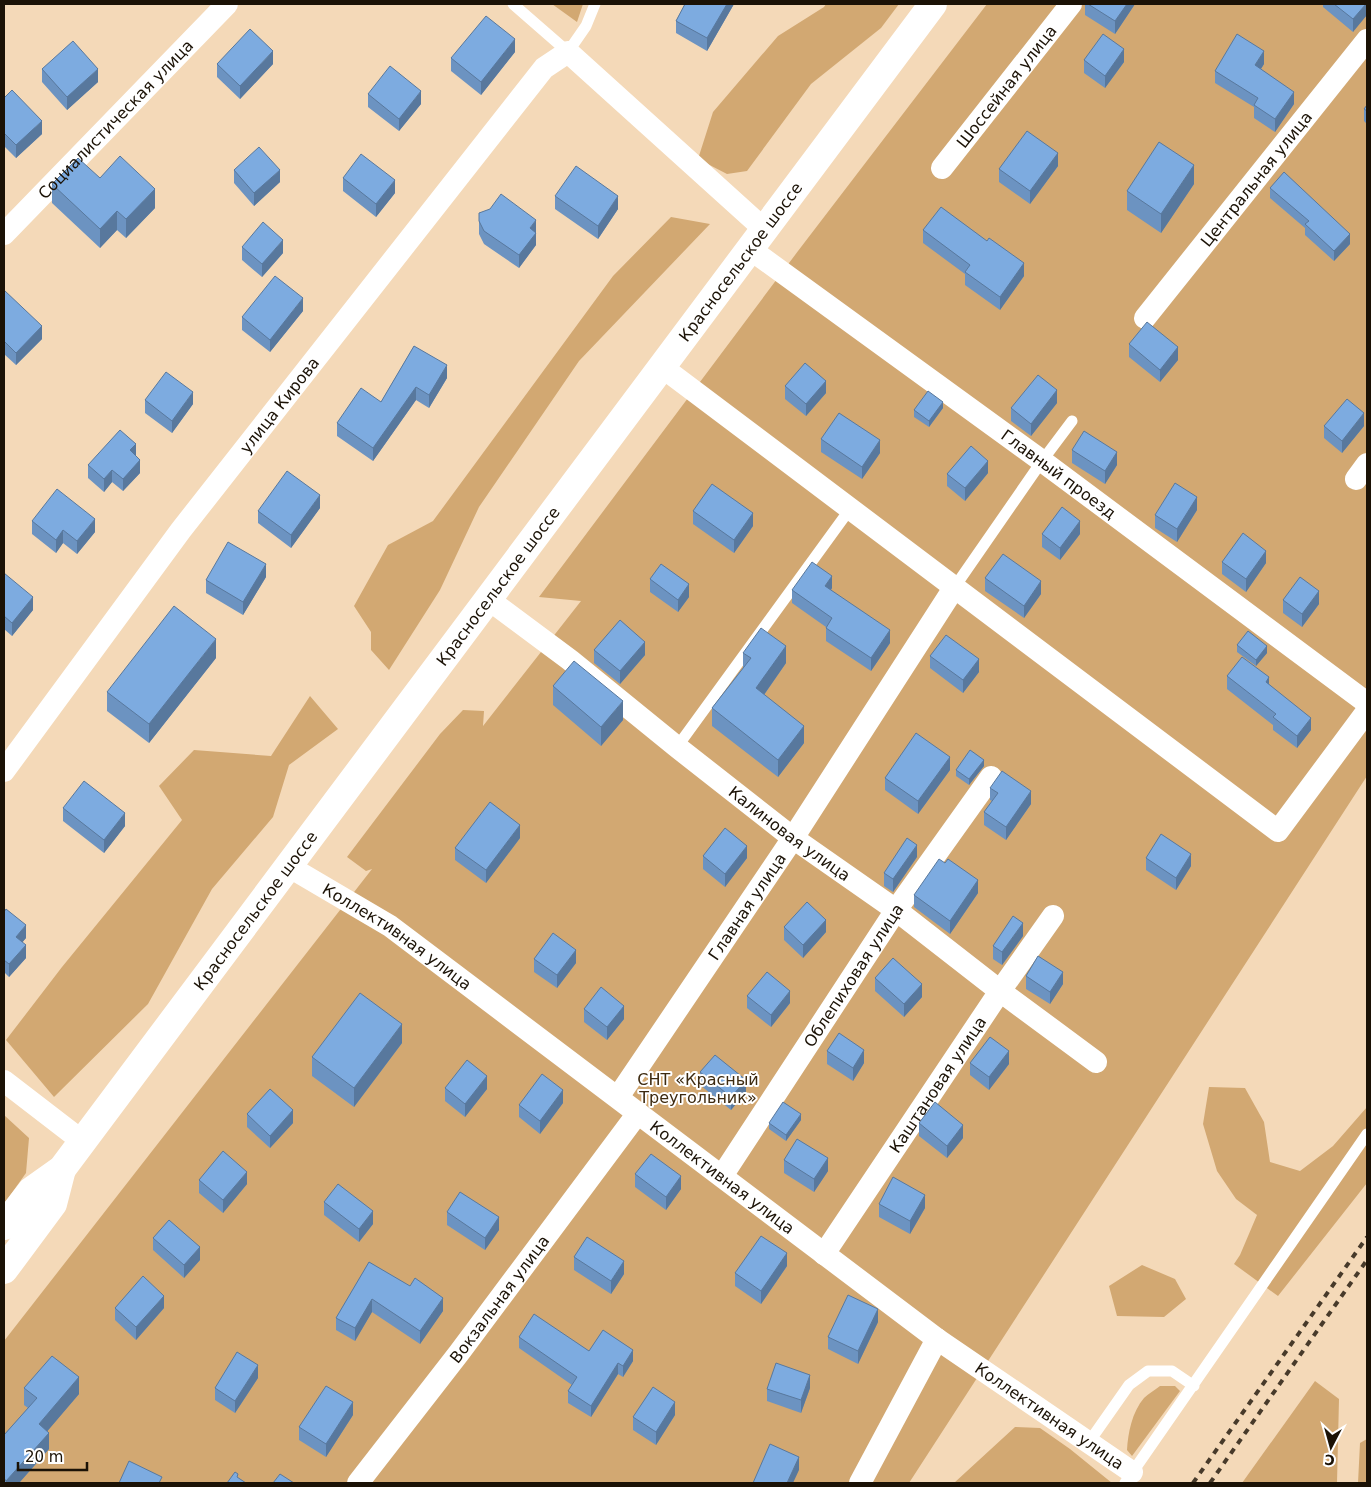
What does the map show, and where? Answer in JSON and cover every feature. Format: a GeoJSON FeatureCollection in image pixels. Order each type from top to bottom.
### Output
{"type":"FeatureCollection","features":[{"type":"Feature","properties":{"kind":"highway","name":"Красносельское шоссе"},"geometry":{"type":"LineString","coordinates":[[4,1226],[31,1191],[62,1169],[933,4]]}},
{"type":"Feature","properties":{"kind":"highway","name":"Красносельское шоссе"},"geometry":{"type":"LineString","coordinates":[[4,1270],[53,1204],[62,1169]]}},
{"type":"Feature","properties":{"kind":"street","name":"Социалистическая улица"},"geometry":{"type":"LineString","coordinates":[[4,234],[227,4]]}},
{"type":"Feature","properties":{"kind":"street","name":"Шоссейная улица"},"geometry":{"type":"LineString","coordinates":[[942,168],[1071,4]]}},
{"type":"Feature","properties":{"kind":"street","name":"Центральная улица"},"geometry":{"type":"LineString","coordinates":[[1145,318],[1367,40]]}},
{"type":"Feature","properties":{"kind":"street","name":"Главный проезд"},"geometry":{"type":"LineString","coordinates":[[568,52],[757,239],[1042,461],[1367,703]]}},
{"type":"Feature","properties":{"kind":"street","name":"улица Кирова"},"geometry":{"type":"LineString","coordinates":[[4,771],[181,530],[544,68],[568,52]]}},
{"type":"Feature","properties":{"kind":"street"},"geometry":{"type":"LineString","coordinates":[[662,366],[1278,831],[1367,711]]}},
{"type":"Feature","properties":{"kind":"street","name":"Главная улица"},"geometry":{"type":"LineString","coordinates":[[618,1097],[792,838],[954,588]]}},
{"type":"Feature","properties":{"kind":"street","name":"Калиновая улица"},"geometry":{"type":"LineString","coordinates":[[488,598],[570,660],[792,838],[896,910],[1000,991],[1096,1062]]}},
{"type":"Feature","properties":{"kind":"street","name":"Облепиховая улица"},"geometry":{"type":"LineString","coordinates":[[722,1176],[896,910],[991,777]]}},
{"type":"Feature","properties":{"kind":"street","name":"Коллективная улица"},"geometry":{"type":"LineString","coordinates":[[288,866],[390,926],[937,1339],[1089,1442],[1128,1478]]}},
{"type":"Feature","properties":{"kind":"street","name":"Каштановая улица"},"geometry":{"type":"LineString","coordinates":[[824,1254],[1000,991],[1053,916]]}},
{"type":"Feature","properties":{"kind":"street"},"geometry":{"type":"LineString","coordinates":[[4,1081],[82,1141]]}},
{"type":"Feature","properties":{"kind":"street","name":"Вокзальная улица"},"geometry":{"type":"LineString","coordinates":[[358,1483],[459,1353],[638,1113]]}},
{"type":"Feature","properties":{"kind":"street"},"geometry":{"type":"LineString","coordinates":[[860,1483],[937,1339]]}},
{"type":"Feature","properties":{"kind":"lane"},"geometry":{"type":"LineString","coordinates":[[513,4],[568,52],[586,26],[595,4]]}},
{"type":"Feature","properties":{"kind":"lane"},"geometry":{"type":"LineString","coordinates":[[954,588],[1072,420]]}},
{"type":"Feature","properties":{"kind":"lane"},"geometry":{"type":"LineString","coordinates":[[677,747],[850,509]]}},
{"type":"Feature","properties":{"kind":"lane"},"geometry":{"type":"LineString","coordinates":[[1128,1478],[1194,1386],[1367,1134]]}},
{"type":"Feature","properties":{"kind":"lane"},"geometry":{"type":"LineString","coordinates":[[1089,1442],[1129,1385],[1148,1371],[1172,1371],[1194,1386]]}},
{"type":"Feature","properties":{"kind":"green space"},"geometry":{"type":"Polygon","coordinates":[[[552,4],[583,4],[577,22],[552,4]]]}},
{"type":"Feature","properties":{"kind":"green space"},"geometry":{"type":"Polygon","coordinates":[[[826,4],[899,4],[881,28],[811,84],[747,171],[727,174],[698,159],[713,112],[778,36],[826,4]]]}},
{"type":"Feature","properties":{"kind":"green space","name":"СНТ «Красный Треугольник»"},"geometry":{"type":"Polygon","coordinates":[[[987,4],[1367,4],[1367,776],[909,1483],[4,1483],[4,1341],[372,869],[366,871],[347,857],[440,734],[463,710],[484,711],[483,726],[581,601],[539,597],[798,251],[987,4]]]}},
{"type":"Feature","properties":{"kind":"green space"},"geometry":{"type":"Polygon","coordinates":[[[671,217],[710,224],[579,361],[479,507],[440,590],[389,670],[371,650],[371,632],[354,606],[388,545],[433,521],[613,276],[671,217]]]}},
{"type":"Feature","properties":{"kind":"green space"},"geometry":{"type":"Polygon","coordinates":[[[310,696],[338,729],[289,765],[273,817],[212,889],[148,1004],[54,1097],[6,1040],[62,967],[182,820],[159,786],[194,750],[271,756],[310,696]]]}},
{"type":"Feature","properties":{"kind":"green space"},"geometry":{"type":"Polygon","coordinates":[[[1209,1087],[1245,1088],[1264,1122],[1270,1162],[1300,1171],[1333,1146],[1367,1107],[1367,1183],[1278,1296],[1234,1264],[1240,1255],[1257,1215],[1236,1199],[1217,1171],[1203,1124],[1209,1087]]]}},
{"type":"Feature","properties":{"kind":"green space"},"geometry":{"type":"Polygon","coordinates":[[[4,1115],[29,1138],[26,1173],[4,1204],[4,1115]]]}},
{"type":"Feature","properties":{"kind":"green space"},"geometry":{"type":"Polygon","coordinates":[[[1142,1265],[1175,1279],[1186,1299],[1164,1317],[1117,1316],[1109,1286],[1142,1265]]]}},
{"type":"Feature","properties":{"kind":"green space"},"geometry":{"type":"Polygon","coordinates":[[[1315,1381],[1339,1399],[1337,1483],[1242,1483],[1315,1381]]]}},
{"type":"Feature","properties":{"kind":"green space"},"geometry":{"type":"Polygon","coordinates":[[[1160,1386],[1175,1386],[1180,1391],[1132,1456],[1127,1450],[1134,1416],[1144,1398],[1160,1386]]]}},
{"type":"Feature","properties":{"kind":"green space"},"geometry":{"type":"Polygon","coordinates":[[[1015,1427],[1040,1428],[1070,1449],[1112,1483],[954,1483],[1015,1427]]]}},
{"type":"Feature","properties":{"kind":"green space"},"geometry":{"type":"Polygon","coordinates":[[[1367,1439],[1367,1483],[1358,1483],[1360,1443],[1367,1439]]]}},
{"type":"Feature","properties":{"kind":"building"},"geometry":{"type":"Polygon","coordinates":[[[685,4],[727,4],[707,38],[676,21],[685,4]]]}},
{"type":"Feature","properties":{"kind":"building"},"geometry":{"type":"Polygon","coordinates":[[[1088,4],[1127,4],[1115,21],[1088,4]]]}},
{"type":"Feature","properties":{"kind":"building"},"geometry":{"type":"Polygon","coordinates":[[[1334,4],[1366,4],[1353,19],[1334,4]]]}},
{"type":"Feature","properties":{"kind":"building"},"geometry":{"type":"Polygon","coordinates":[[[486,16],[515,39],[481,82],[451,58],[486,16]]]}},
{"type":"Feature","properties":{"kind":"building"},"geometry":{"type":"Polygon","coordinates":[[[250,29],[273,51],[240,86],[217,64],[250,29]]]}},
{"type":"Feature","properties":{"kind":"building"},"geometry":{"type":"Polygon","coordinates":[[[1103,34],[1124,49],[1105,76],[1084,60],[1103,34]]]}},
{"type":"Feature","properties":{"kind":"building"},"geometry":{"type":"Polygon","coordinates":[[[1237,34],[1264,51],[1255,65],[1294,92],[1275,119],[1254,105],[1258,98],[1215,71],[1237,34]]]}},
{"type":"Feature","properties":{"kind":"building"},"geometry":{"type":"Polygon","coordinates":[[[73,41],[98,69],[67,97],[42,69],[73,41]]]}},
{"type":"Feature","properties":{"kind":"building"},"geometry":{"type":"Polygon","coordinates":[[[390,66],[421,91],[399,119],[368,94],[390,66]]]}},
{"type":"Feature","properties":{"kind":"building"},"geometry":{"type":"Polygon","coordinates":[[[12,90],[42,121],[16,145],[4,133],[4,98],[12,90]]]}},
{"type":"Feature","properties":{"kind":"building"},"geometry":{"type":"Polygon","coordinates":[[[1027,131],[1058,153],[1030,191],[999,169],[1027,131]]]}},
{"type":"Feature","properties":{"kind":"building"},"geometry":{"type":"Polygon","coordinates":[[[1159,142],[1194,165],[1161,214],[1127,191],[1159,142]]]}},
{"type":"Feature","properties":{"kind":"building"},"geometry":{"type":"Polygon","coordinates":[[[259,147],[280,170],[254,193],[234,170],[259,147]]]}},
{"type":"Feature","properties":{"kind":"building"},"geometry":{"type":"Polygon","coordinates":[[[361,154],[395,180],[376,204],[343,178],[361,154]]]}},
{"type":"Feature","properties":{"kind":"building"},"geometry":{"type":"Polygon","coordinates":[[[120,156],[155,189],[126,219],[117,211],[100,229],[52,184],[78,158],[100,178],[120,156]]]}},
{"type":"Feature","properties":{"kind":"building"},"geometry":{"type":"Polygon","coordinates":[[[576,166],[618,196],[598,226],[555,196],[576,166]]]}},
{"type":"Feature","properties":{"kind":"building"},"geometry":{"type":"Polygon","coordinates":[[[1284,172],[1350,234],[1334,251],[1305,224],[1309,221],[1270,188],[1284,172]]]}},
{"type":"Feature","properties":{"kind":"building"},"geometry":{"type":"Polygon","coordinates":[[[501,194],[536,220],[530,228],[536,233],[519,255],[484,231],[479,221],[479,213],[490,209],[501,194]]]}},
{"type":"Feature","properties":{"kind":"building"},"geometry":{"type":"Polygon","coordinates":[[[941,207],[987,241],[989,238],[1024,263],[1000,297],[965,272],[970,265],[923,230],[941,207]]]}},
{"type":"Feature","properties":{"kind":"building"},"geometry":{"type":"Polygon","coordinates":[[[263,222],[283,240],[262,264],[242,247],[263,222]]]}},
{"type":"Feature","properties":{"kind":"building"},"geometry":{"type":"Polygon","coordinates":[[[275,276],[303,298],[270,340],[242,317],[275,276]]]}},
{"type":"Feature","properties":{"kind":"building"},"geometry":{"type":"Polygon","coordinates":[[[4,290],[42,326],[16,353],[4,341],[4,290]]]}},
{"type":"Feature","properties":{"kind":"building"},"geometry":{"type":"Polygon","coordinates":[[[1147,322],[1178,347],[1160,370],[1129,344],[1147,322]]]}},
{"type":"Feature","properties":{"kind":"building"},"geometry":{"type":"Polygon","coordinates":[[[414,346],[447,365],[429,395],[416,387],[373,448],[337,423],[361,388],[381,402],[414,346]]]}},
{"type":"Feature","properties":{"kind":"building"},"geometry":{"type":"Polygon","coordinates":[[[805,363],[826,381],[806,404],[785,386],[805,363]]]}},
{"type":"Feature","properties":{"kind":"building"},"geometry":{"type":"Polygon","coordinates":[[[166,372],[193,392],[172,421],[145,400],[166,372]]]}},
{"type":"Feature","properties":{"kind":"building"},"geometry":{"type":"Polygon","coordinates":[[[1038,375],[1057,390],[1031,424],[1011,408],[1038,375]]]}},
{"type":"Feature","properties":{"kind":"building"},"geometry":{"type":"Polygon","coordinates":[[[928,391],[943,402],[929,421],[914,410],[928,391]]]}},
{"type":"Feature","properties":{"kind":"building"},"geometry":{"type":"Polygon","coordinates":[[[1347,399],[1364,413],[1342,441],[1324,426],[1347,399]]]}},
{"type":"Feature","properties":{"kind":"building"},"geometry":{"type":"Polygon","coordinates":[[[839,413],[880,440],[862,467],[821,439],[839,413]]]}},
{"type":"Feature","properties":{"kind":"building"},"geometry":{"type":"Polygon","coordinates":[[[120,430],[136,444],[130,450],[140,460],[123,479],[112,470],[104,479],[88,465],[120,430]]]}},
{"type":"Feature","properties":{"kind":"building"},"geometry":{"type":"Polygon","coordinates":[[[1084,431],[1117,452],[1105,471],[1072,450],[1084,431]]]}},
{"type":"Feature","properties":{"kind":"building"},"geometry":{"type":"Polygon","coordinates":[[[971,446],[988,461],[965,488],[947,474],[971,446]]]}},
{"type":"Feature","properties":{"kind":"building"},"geometry":{"type":"Polygon","coordinates":[[[287,471],[320,495],[291,535],[258,511],[287,471]]]}},
{"type":"Feature","properties":{"kind":"building"},"geometry":{"type":"Polygon","coordinates":[[[1175,483],[1197,497],[1177,529],[1155,515],[1175,483]]]}},
{"type":"Feature","properties":{"kind":"building"},"geometry":{"type":"Polygon","coordinates":[[[712,484],[753,513],[734,540],[693,511],[712,484]]]}},
{"type":"Feature","properties":{"kind":"building"},"geometry":{"type":"Polygon","coordinates":[[[57,489],[95,519],[77,541],[63,530],[56,540],[32,521],[57,489]]]}},
{"type":"Feature","properties":{"kind":"building"},"geometry":{"type":"Polygon","coordinates":[[[1062,507],[1080,521],[1060,548],[1042,534],[1062,507]]]}},
{"type":"Feature","properties":{"kind":"building"},"geometry":{"type":"Polygon","coordinates":[[[1243,533],[1266,551],[1246,579],[1222,562],[1243,533]]]}},
{"type":"Feature","properties":{"kind":"building"},"geometry":{"type":"Polygon","coordinates":[[[228,542],[266,564],[243,602],[206,580],[228,542]]]}},
{"type":"Feature","properties":{"kind":"building"},"geometry":{"type":"Polygon","coordinates":[[[1003,554],[1041,581],[1024,606],[985,578],[1003,554]]]}},
{"type":"Feature","properties":{"kind":"building"},"geometry":{"type":"Polygon","coordinates":[[[812,562],[832,576],[825,586],[890,630],[871,658],[826,628],[832,618],[792,590],[812,562]]]}},
{"type":"Feature","properties":{"kind":"building"},"geometry":{"type":"Polygon","coordinates":[[[661,564],[689,584],[678,600],[650,579],[661,564]]]}},
{"type":"Feature","properties":{"kind":"building"},"geometry":{"type":"Polygon","coordinates":[[[4,573],[33,597],[12,623],[4,616],[4,573]]]}},
{"type":"Feature","properties":{"kind":"building"},"geometry":{"type":"Polygon","coordinates":[[[1300,577],[1319,591],[1302,614],[1283,600],[1300,577]]]}},
{"type":"Feature","properties":{"kind":"building"},"geometry":{"type":"Polygon","coordinates":[[[174,606],[216,639],[149,724],[107,692],[174,606]]]}},
{"type":"Feature","properties":{"kind":"building"},"geometry":{"type":"Polygon","coordinates":[[[620,620],[645,642],[620,671],[594,650],[620,620]]]}},
{"type":"Feature","properties":{"kind":"building"},"geometry":{"type":"Polygon","coordinates":[[[761,628],[786,646],[756,688],[804,726],[778,760],[712,708],[751,658],[743,653],[761,628]]]}},
{"type":"Feature","properties":{"kind":"building"},"geometry":{"type":"Polygon","coordinates":[[[1248,631],[1267,646],[1256,660],[1237,645],[1248,631]]]}},
{"type":"Feature","properties":{"kind":"building"},"geometry":{"type":"Polygon","coordinates":[[[946,635],[979,659],[963,680],[930,656],[946,635]]]}},
{"type":"Feature","properties":{"kind":"building"},"geometry":{"type":"Polygon","coordinates":[[[1242,657],[1269,677],[1266,682],[1311,718],[1297,736],[1273,717],[1276,714],[1227,676],[1242,657]]]}},
{"type":"Feature","properties":{"kind":"building"},"geometry":{"type":"Polygon","coordinates":[[[574,661],[623,701],[601,727],[553,686],[574,661]]]}},
{"type":"Feature","properties":{"kind":"building"},"geometry":{"type":"Polygon","coordinates":[[[916,733],[950,757],[918,801],[885,778],[916,733]]]}},
{"type":"Feature","properties":{"kind":"building"},"geometry":{"type":"Polygon","coordinates":[[[970,750],[984,760],[969,779],[956,770],[970,750]]]}},
{"type":"Feature","properties":{"kind":"building"},"geometry":{"type":"Polygon","coordinates":[[[1002,771],[1031,791],[1006,827],[984,812],[998,793],[990,788],[1002,771]]]}},
{"type":"Feature","properties":{"kind":"building"},"geometry":{"type":"Polygon","coordinates":[[[84,781],[125,813],[104,840],[63,808],[84,781]]]}},
{"type":"Feature","properties":{"kind":"building"},"geometry":{"type":"Polygon","coordinates":[[[490,802],[520,825],[486,870],[455,848],[490,802]]]}},
{"type":"Feature","properties":{"kind":"building"},"geometry":{"type":"Polygon","coordinates":[[[725,828],[747,846],[725,874],[703,856],[725,828]]]}},
{"type":"Feature","properties":{"kind":"building"},"geometry":{"type":"Polygon","coordinates":[[[1161,834],[1191,854],[1176,878],[1146,858],[1161,834]]]}},
{"type":"Feature","properties":{"kind":"building"},"geometry":{"type":"Polygon","coordinates":[[[907,838],[917,845],[893,879],[884,873],[907,838]]]}},
{"type":"Feature","properties":{"kind":"building"},"geometry":{"type":"Polygon","coordinates":[[[939,859],[945,863],[948,859],[978,880],[950,921],[914,895],[939,859]]]}},
{"type":"Feature","properties":{"kind":"building"},"geometry":{"type":"Polygon","coordinates":[[[807,902],[826,920],[803,945],[784,927],[807,902]]]}},
{"type":"Feature","properties":{"kind":"building"},"geometry":{"type":"Polygon","coordinates":[[[6,909],[26,925],[16,937],[26,945],[9,964],[4,960],[4,912],[6,909]]]}},
{"type":"Feature","properties":{"kind":"building"},"geometry":{"type":"Polygon","coordinates":[[[1013,916],[1023,923],[1002,952],[993,946],[1013,916]]]}},
{"type":"Feature","properties":{"kind":"building"},"geometry":{"type":"Polygon","coordinates":[[[553,933],[576,950],[557,975],[534,959],[553,933]]]}},
{"type":"Feature","properties":{"kind":"building"},"geometry":{"type":"Polygon","coordinates":[[[1038,956],[1063,972],[1050,992],[1026,976],[1038,956]]]}},
{"type":"Feature","properties":{"kind":"building"},"geometry":{"type":"Polygon","coordinates":[[[893,958],[922,984],[904,1004],[875,978],[893,958]]]}},
{"type":"Feature","properties":{"kind":"building"},"geometry":{"type":"Polygon","coordinates":[[[767,972],[790,991],[771,1015],[747,996],[767,972]]]}},
{"type":"Feature","properties":{"kind":"building"},"geometry":{"type":"Polygon","coordinates":[[[601,987],[624,1006],[607,1027],[584,1009],[601,987]]]}},
{"type":"Feature","properties":{"kind":"building"},"geometry":{"type":"Polygon","coordinates":[[[360,993],[402,1024],[354,1088],[312,1057],[360,993]]]}},
{"type":"Feature","properties":{"kind":"building"},"geometry":{"type":"Polygon","coordinates":[[[839,1033],[864,1050],[853,1068],[827,1051],[839,1033]]]}},
{"type":"Feature","properties":{"kind":"building"},"geometry":{"type":"Polygon","coordinates":[[[990,1037],[1009,1051],[989,1077],[970,1063],[990,1037]]]}},
{"type":"Feature","properties":{"kind":"building"},"geometry":{"type":"Polygon","coordinates":[[[715,1055],[746,1080],[731,1097],[700,1072],[715,1055]]]}},
{"type":"Feature","properties":{"kind":"building"},"geometry":{"type":"Polygon","coordinates":[[[467,1060],[487,1076],[465,1104],[445,1088],[467,1060]]]}},
{"type":"Feature","properties":{"kind":"building"},"geometry":{"type":"Polygon","coordinates":[[[542,1074],[563,1090],[540,1121],[519,1105],[542,1074]]]}},
{"type":"Feature","properties":{"kind":"building"},"geometry":{"type":"Polygon","coordinates":[[[270,1089],[293,1110],[270,1136],[247,1114],[270,1089]]]}},
{"type":"Feature","properties":{"kind":"building"},"geometry":{"type":"Polygon","coordinates":[[[783,1102],[801,1114],[786,1135],[769,1123],[783,1102]]]}},
{"type":"Feature","properties":{"kind":"building"},"geometry":{"type":"Polygon","coordinates":[[[935,1102],[963,1125],[947,1146],[919,1123],[935,1102]]]}},
{"type":"Feature","properties":{"kind":"building"},"geometry":{"type":"Polygon","coordinates":[[[797,1139],[828,1158],[814,1179],[784,1160],[797,1139]]]}},
{"type":"Feature","properties":{"kind":"building"},"geometry":{"type":"Polygon","coordinates":[[[223,1151],[247,1172],[223,1200],[199,1180],[223,1151]]]}},
{"type":"Feature","properties":{"kind":"building"},"geometry":{"type":"Polygon","coordinates":[[[651,1154],[681,1176],[666,1197],[635,1174],[651,1154]]]}},
{"type":"Feature","properties":{"kind":"building"},"geometry":{"type":"Polygon","coordinates":[[[893,1177],[925,1195],[910,1221],[879,1204],[893,1177]]]}},
{"type":"Feature","properties":{"kind":"building"},"geometry":{"type":"Polygon","coordinates":[[[338,1184],[373,1211],[359,1229],[324,1202],[338,1184]]]}},
{"type":"Feature","properties":{"kind":"building"},"geometry":{"type":"Polygon","coordinates":[[[460,1192],[499,1217],[485,1238],[447,1212],[460,1192]]]}},
{"type":"Feature","properties":{"kind":"building"},"geometry":{"type":"Polygon","coordinates":[[[169,1220],[200,1247],[184,1265],[153,1238],[169,1220]]]}},
{"type":"Feature","properties":{"kind":"building"},"geometry":{"type":"Polygon","coordinates":[[[761,1236],[787,1253],[761,1291],[735,1273],[761,1236]]]}},
{"type":"Feature","properties":{"kind":"building"},"geometry":{"type":"Polygon","coordinates":[[[587,1237],[624,1261],[611,1281],[574,1257],[587,1237]]]}},
{"type":"Feature","properties":{"kind":"building"},"geometry":{"type":"Polygon","coordinates":[[[369,1262],[410,1286],[415,1278],[443,1298],[420,1331],[372,1299],[355,1328],[336,1318],[369,1262]]]}},
{"type":"Feature","properties":{"kind":"building"},"geometry":{"type":"Polygon","coordinates":[[[143,1276],[164,1296],[136,1327],[115,1308],[143,1276]]]}},
{"type":"Feature","properties":{"kind":"building"},"geometry":{"type":"Polygon","coordinates":[[[848,1295],[878,1309],[858,1351],[828,1337],[848,1295]]]}},
{"type":"Feature","properties":{"kind":"building"},"geometry":{"type":"Polygon","coordinates":[[[534,1314],[589,1351],[603,1330],[633,1350],[623,1366],[618,1363],[591,1406],[568,1391],[577,1377],[519,1337],[534,1314]]]}},
{"type":"Feature","properties":{"kind":"building"},"geometry":{"type":"Polygon","coordinates":[[[237,1352],[258,1365],[235,1401],[215,1388],[237,1352]]]}},
{"type":"Feature","properties":{"kind":"building"},"geometry":{"type":"Polygon","coordinates":[[[52,1356],[79,1377],[39,1424],[49,1433],[6,1481],[4,1478],[4,1435],[37,1398],[24,1388],[52,1356]]]}},
{"type":"Feature","properties":{"kind":"building"},"geometry":{"type":"Polygon","coordinates":[[[776,1363],[810,1375],[801,1400],[767,1389],[776,1363]]]}},
{"type":"Feature","properties":{"kind":"building"},"geometry":{"type":"Polygon","coordinates":[[[326,1386],[353,1402],[326,1444],[299,1427],[326,1386]]]}},
{"type":"Feature","properties":{"kind":"building"},"geometry":{"type":"Polygon","coordinates":[[[653,1387],[675,1402],[656,1432],[633,1417],[653,1387]]]}},
{"type":"Feature","properties":{"kind":"building"},"geometry":{"type":"Polygon","coordinates":[[[770,1444],[799,1457],[787,1483],[753,1483],[770,1444]]]}},
{"type":"Feature","properties":{"kind":"building"},"geometry":{"type":"Polygon","coordinates":[[[129,1461],[162,1477],[159,1483],[119,1483],[129,1461]]]}},
{"type":"Feature","properties":{"kind":"building"},"geometry":{"type":"Polygon","coordinates":[[[235,1472],[238,1474],[237,1477],[246,1483],[227,1483],[235,1472]]]}},
{"type":"Feature","properties":{"kind":"building"},"geometry":{"type":"Polygon","coordinates":[[[280,1474],[294,1483],[273,1483],[280,1474]]]}},
{"type":"Feature","properties":{"kind":"railway"},"geometry":{"type":"LineString","coordinates":[[1193,1483],[1367,1237]]}},
{"type":"Feature","properties":{"kind":"railway"},"geometry":{"type":"LineString","coordinates":[[1210,1483],[1367,1260]]}}]}
